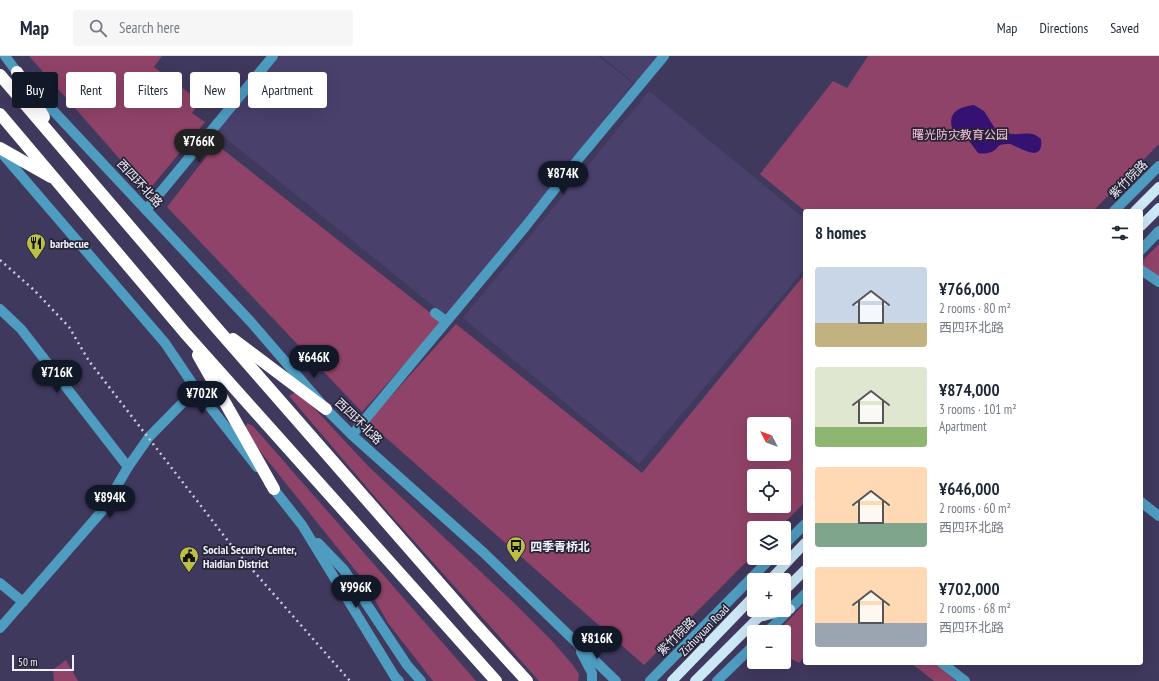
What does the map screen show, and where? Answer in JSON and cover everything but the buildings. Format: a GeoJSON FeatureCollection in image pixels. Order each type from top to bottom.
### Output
{"type":"FeatureCollection","features":[{"type":"Feature","properties":{"kind":"highway"},"geometry":{"type":"LineString","coordinates":[[0,75],[214,325],[476,625],[527,681]]}},
{"type":"Feature","properties":{"kind":"highway"},"geometry":{"type":"LineString","coordinates":[[38,108],[58,143]]}},
{"type":"Feature","properties":{"kind":"highway"},"geometry":{"type":"LineString","coordinates":[[0,114],[185,333],[496,681]]}},
{"type":"Feature","properties":{"kind":"highway"},"geometry":{"type":"LineString","coordinates":[[0,150],[58,182]]}},
{"type":"Feature","properties":{"kind":"highway"},"geometry":{"type":"LineString","coordinates":[[214,325],[326,409]]}},
{"type":"Feature","properties":{"kind":"highway"},"geometry":{"type":"LineString","coordinates":[[185,333],[274,489]]}},
{"type":"Feature","properties":{"kind":"main road"},"geometry":{"type":"LineString","coordinates":[[1137,209],[1159,187]]}},
{"type":"Feature","properties":{"kind":"main road"},"geometry":{"type":"LineString","coordinates":[[1143,224],[1159,208]]}},
{"type":"Feature","properties":{"kind":"main road"},"geometry":{"type":"LineString","coordinates":[[777,573],[803,545]]}},
{"type":"Feature","properties":{"kind":"main road"},"geometry":{"type":"LineString","coordinates":[[791,584],[803,572]]}},
{"type":"Feature","properties":{"kind":"main road","name":"Zizhuyuan Road"},"geometry":{"type":"LineString","coordinates":[[672,681],[747,603]]}},
{"type":"Feature","properties":{"kind":"main road"},"geometry":{"type":"LineString","coordinates":[[695,681],[759,617]]}},
{"type":"Feature","properties":{"kind":"street","name":"西四环北路"},"geometry":{"type":"LineString","coordinates":[[5,56],[17,72]]}},
{"type":"Feature","properties":{"kind":"street"},"geometry":{"type":"LineString","coordinates":[[146,210],[273,56]]}},
{"type":"Feature","properties":{"kind":"street"},"geometry":{"type":"LineString","coordinates":[[352,435],[525,227],[580,157],[664,56]]}},
{"type":"Feature","properties":{"kind":"street","name":"西四环北路"},"geometry":{"type":"LineString","coordinates":[[51,108],[250,322],[326,409],[352,435],[484,553],[616,681]]}},
{"type":"Feature","properties":{"kind":"street"},"geometry":{"type":"LineString","coordinates":[[0,150],[165,343],[196,389],[302,525],[344,570],[407,666],[422,681]]}},
{"type":"Feature","properties":{"kind":"street","name":"紫竹院路"},"geometry":{"type":"LineString","coordinates":[[1116,209],[1159,166]]}},
{"type":"Feature","properties":{"kind":"street"},"geometry":{"type":"LineString","coordinates":[[1143,248],[1159,231]]}},
{"type":"Feature","properties":{"kind":"street"},"geometry":{"type":"LineString","coordinates":[[1143,271],[1159,282]]}},
{"type":"Feature","properties":{"kind":"street"},"geometry":{"type":"LineString","coordinates":[[0,309],[21,329],[128,467]]}},
{"type":"Feature","properties":{"kind":"street"},"geometry":{"type":"LineString","coordinates":[[435,313],[446,321]]}},
{"type":"Feature","properties":{"kind":"street"},"geometry":{"type":"LineString","coordinates":[[0,628],[103,510],[128,467],[149,437],[196,389]]}},
{"type":"Feature","properties":{"kind":"street"},"geometry":{"type":"LineString","coordinates":[[1143,504],[1159,516]]}},
{"type":"Feature","properties":{"kind":"street"},"geometry":{"type":"LineString","coordinates":[[302,525],[395,677],[399,681]]}},
{"type":"Feature","properties":{"kind":"street"},"geometry":{"type":"LineString","coordinates":[[791,538],[803,526]]}},
{"type":"Feature","properties":{"kind":"street","name":"紫竹院路"},"geometry":{"type":"LineString","coordinates":[[650,681],[764,565]]}},
{"type":"Feature","properties":{"kind":"street"},"geometry":{"type":"LineString","coordinates":[[0,583],[23,602]]}},
{"type":"Feature","properties":{"kind":"street"},"geometry":{"type":"LineString","coordinates":[[791,608],[803,596]]}},
{"type":"Feature","properties":{"kind":"street"},"geometry":{"type":"LineString","coordinates":[[774,625],[782,617]]}},
{"type":"Feature","properties":{"kind":"street"},"geometry":{"type":"LineString","coordinates":[[578,645],[592,674],[592,681]]}},
{"type":"Feature","properties":{"kind":"street"},"geometry":{"type":"LineString","coordinates":[[717,681],[747,652]]}},
{"type":"Feature","properties":{"kind":"street"},"geometry":{"type":"LineString","coordinates":[[945,665],[965,681]]}},
{"type":"Feature","properties":{"kind":"shaded area"},"geometry":{"type":"Polygon","coordinates":[[[280,56],[598,56],[633,83],[447,317],[217,131],[236,108],[240,108],[240,104],[248,94],[248,108],[327,108],[327,72],[267,72],[280,56]]]}},
{"type":"Feature","properties":{"kind":"shaded area"},"geometry":{"type":"Polygon","coordinates":[[[601,56],[659,56],[636,84],[601,56]]]}},
{"type":"Feature","properties":{"kind":"shaded area"},"geometry":{"type":"Polygon","coordinates":[[[649,91],[803,217],[803,271],[639,464],[463,318],[649,91]]]}},
{"type":"Feature","properties":{"kind":"shaded area"},"geometry":{"type":"Polygon","coordinates":[[[974,105],[984,111],[996,130],[1012,134],[1031,134],[1037,136],[1041,139],[1041,147],[1039,151],[1035,153],[1025,151],[1010,144],[1006,144],[1000,145],[990,153],[978,153],[967,138],[952,128],[951,122],[956,111],[964,107],[974,105]]]}},
{"type":"Feature","properties":{"kind":"green space"},"geometry":{"type":"Polygon","coordinates":[[[29,56],[162,56],[154,67],[161,72],[124,72],[124,108],[182,108],[182,88],[190,94],[190,108],[195,108],[192,113],[205,122],[148,191],[75,108],[116,108],[116,72],[66,72],[66,98],[58,89],[58,72],[43,72],[29,56]]]}},
{"type":"Feature","properties":{"kind":"green space","name":"曙光防灾教育公园"},"geometry":{"type":"Polygon","coordinates":[[[868,56],[1159,56],[1159,144],[1095,209],[803,209],[760,174],[833,81],[847,88],[868,56]]]}},
{"type":"Feature","properties":{"kind":"green space"},"geometry":{"type":"Polygon","coordinates":[[[216,144],[442,322],[362,412],[167,207],[216,144]]]}},
{"type":"Feature","properties":{"kind":"green space"},"geometry":{"type":"Polygon","coordinates":[[[1159,244],[1159,280],[1143,269],[1143,260],[1159,244]]]}},
{"type":"Feature","properties":{"kind":"green space"},"geometry":{"type":"Polygon","coordinates":[[[803,276],[803,504],[786,521],[747,521],[747,561],[644,665],[368,422],[456,324],[642,473],[803,276]]]}},
{"type":"Feature","properties":{"kind":"green space"},"geometry":{"type":"Polygon","coordinates":[[[296,392],[313,407],[369,467],[512,601],[552,641],[579,674],[578,681],[539,681],[388,512],[289,396],[296,392]]]}},
{"type":"Feature","properties":{"kind":"green space"},"geometry":{"type":"Polygon","coordinates":[[[247,423],[253,426],[476,681],[433,681],[388,623],[364,581],[256,446],[245,430],[247,423]]]}},
{"type":"Feature","properties":{"kind":"green space"},"geometry":{"type":"Polygon","coordinates":[[[803,605],[803,658],[799,663],[791,659],[791,625],[784,625],[803,605]]]}},
{"type":"Feature","properties":{"kind":"green space"},"geometry":{"type":"Polygon","coordinates":[[[66,660],[78,681],[54,681],[53,670],[66,660]]]}},
{"type":"Feature","properties":{"kind":"green space"},"geometry":{"type":"Polygon","coordinates":[[[914,665],[937,665],[956,681],[934,681],[914,665]]]}},
{"type":"Feature","properties":{"kind":"railway"},"geometry":{"type":"LineString","coordinates":[[0,260],[34,290],[69,327],[89,361],[235,550],[350,681]]}},
{"type":"Feature","properties":{"kind":"place","name":"barbecue"},"geometry":{"type":"Point","coordinates":[36,260]}},
{"type":"Feature","properties":{"kind":"place","name":"四季青桥北"},"geometry":{"type":"Point","coordinates":[516,563]}},
{"type":"Feature","properties":{"kind":"place","name":"Social Security Center, Haidian District"},"geometry":{"type":"Point","coordinates":[189,573]}}]}
